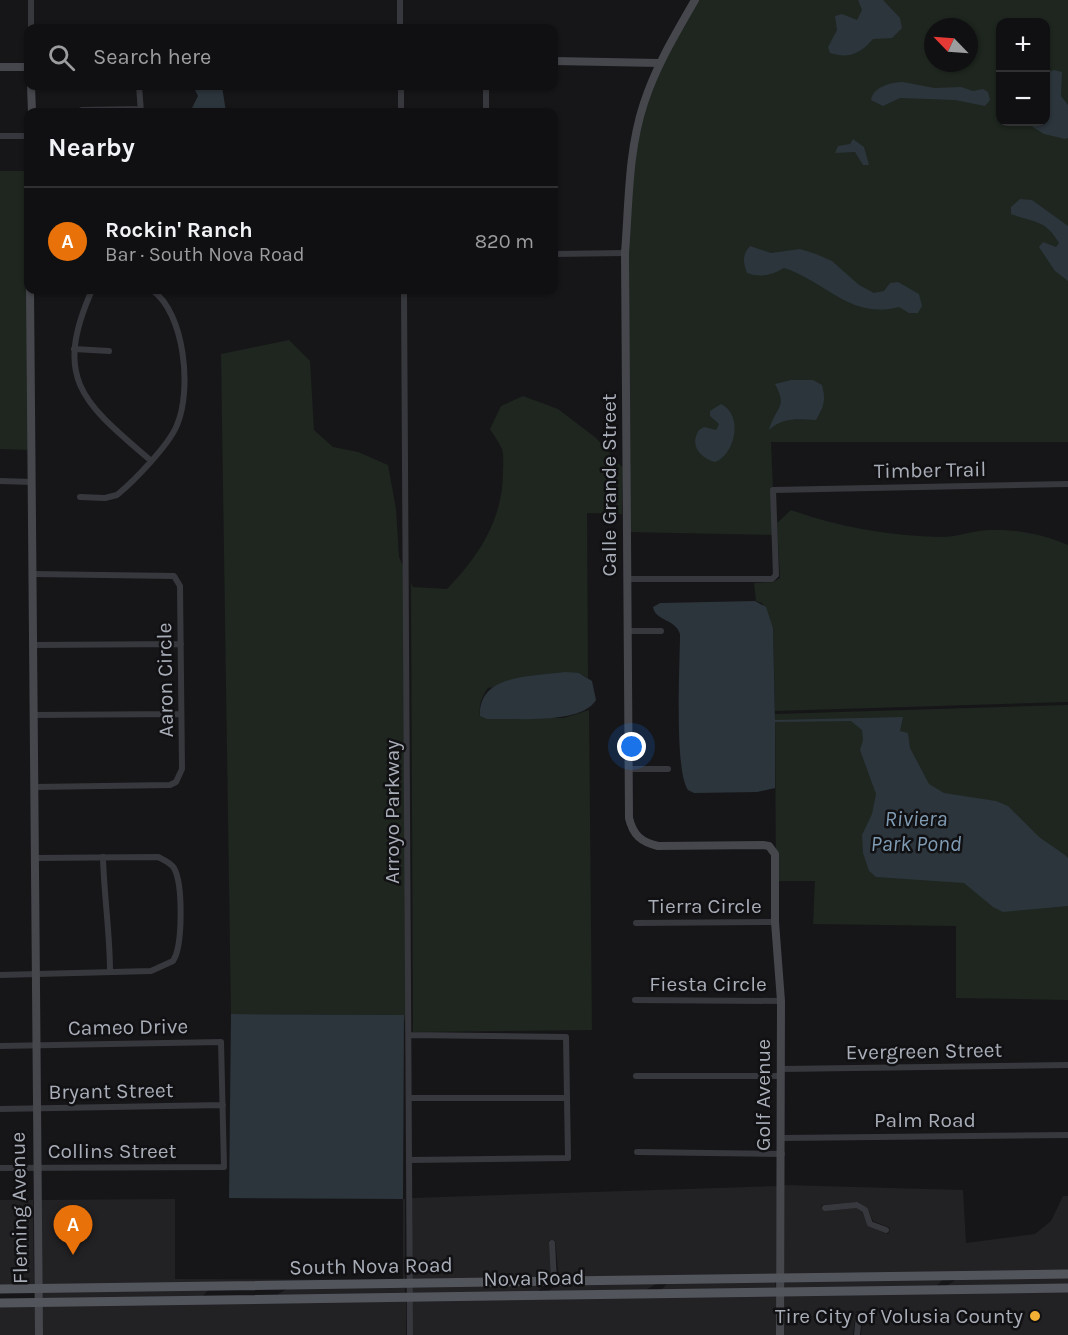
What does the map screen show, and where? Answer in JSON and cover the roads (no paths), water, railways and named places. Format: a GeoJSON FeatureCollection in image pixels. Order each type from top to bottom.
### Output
{"type":"FeatureCollection","features":[{"type":"Feature","properties":{"kind":"main road"},"geometry":{"type":"LineString","coordinates":[[779,1278],[1068,1274]]}},
{"type":"Feature","properties":{"kind":"main road"},"geometry":{"type":"LineString","coordinates":[[939,1290],[956,1276]]}},
{"type":"Feature","properties":{"kind":"main road","name":"South Nova Road"},"geometry":{"type":"LineString","coordinates":[[0,1289],[779,1278]]}},
{"type":"Feature","properties":{"kind":"main road"},"geometry":{"type":"LineString","coordinates":[[646,1294],[666,1280]]}},
{"type":"Feature","properties":{"kind":"main road"},"geometry":{"type":"LineString","coordinates":[[539,1295],[556,1281]]}},
{"type":"Feature","properties":{"kind":"main road"},"geometry":{"type":"LineString","coordinates":[[268,1299],[287,1285]]}},
{"type":"Feature","properties":{"kind":"main road"},"geometry":{"type":"LineString","coordinates":[[204,1300],[210,1292],[221,1286]]}},
{"type":"Feature","properties":{"kind":"main road","name":"Nova Road"},"geometry":{"type":"LineString","coordinates":[[0,1303],[1068,1288]]}},
{"type":"Feature","properties":{"kind":"street"},"geometry":{"type":"LineString","coordinates":[[31,0],[31,24]]}},
{"type":"Feature","properties":{"kind":"street"},"geometry":{"type":"LineString","coordinates":[[400,0],[400,24]]}},
{"type":"Feature","properties":{"kind":"street","name":"Calle Grande Street"},"geometry":{"type":"LineString","coordinates":[[695,0],[659,63],[639,121],[631,176],[625,254],[629,818],[632,829],[647,843],[658,846],[763,845],[769,846],[775,854]]}},
{"type":"Feature","properties":{"kind":"street"},"geometry":{"type":"LineString","coordinates":[[558,61],[659,63]]}},
{"type":"Feature","properties":{"kind":"street"},"geometry":{"type":"LineString","coordinates":[[0,66],[24,67]]}},
{"type":"Feature","properties":{"kind":"street"},"geometry":{"type":"LineString","coordinates":[[32,90],[32,108]]}},
{"type":"Feature","properties":{"kind":"street"},"geometry":{"type":"LineString","coordinates":[[139,90],[141,108]]}},
{"type":"Feature","properties":{"kind":"street"},"geometry":{"type":"LineString","coordinates":[[401,90],[401,108]]}},
{"type":"Feature","properties":{"kind":"street"},"geometry":{"type":"LineString","coordinates":[[486,90],[486,108]]}},
{"type":"Feature","properties":{"kind":"street"},"geometry":{"type":"LineString","coordinates":[[0,136],[24,136]]}},
{"type":"Feature","properties":{"kind":"street"},"geometry":{"type":"LineString","coordinates":[[558,254],[625,254]]}},
{"type":"Feature","properties":{"kind":"street","name":"Fleming Avenue"},"geometry":{"type":"LineString","coordinates":[[30,294],[34,574],[35,1109],[39,1335]]}},
{"type":"Feature","properties":{"kind":"street"},"geometry":{"type":"LineString","coordinates":[[90,294],[79,319],[74,349],[78,382],[89,404],[150,460]]}},
{"type":"Feature","properties":{"kind":"street"},"geometry":{"type":"LineString","coordinates":[[80,497],[105,498],[117,495],[150,460],[177,426],[183,398],[183,369],[178,326],[169,309],[156,294]]}},
{"type":"Feature","properties":{"kind":"street","name":"Arroyo Parkway"},"geometry":{"type":"LineString","coordinates":[[404,294],[410,1335]]}},
{"type":"Feature","properties":{"kind":"street"},"geometry":{"type":"LineString","coordinates":[[74,349],[109,351]]}},
{"type":"Feature","properties":{"kind":"street"},"geometry":{"type":"LineString","coordinates":[[0,481],[33,482]]}},
{"type":"Feature","properties":{"kind":"street","name":"Timber Trail"},"geometry":{"type":"LineString","coordinates":[[627,579],[765,580],[776,575],[772,490],[1068,484]]}},
{"type":"Feature","properties":{"kind":"street","name":"Aaron Circle"},"geometry":{"type":"LineString","coordinates":[[34,574],[174,576],[180,586],[182,770],[176,782],[170,785],[34,787]]}},
{"type":"Feature","properties":{"kind":"street"},"geometry":{"type":"LineString","coordinates":[[628,631],[661,631]]}},
{"type":"Feature","properties":{"kind":"street"},"geometry":{"type":"LineString","coordinates":[[33,645],[181,644]]}},
{"type":"Feature","properties":{"kind":"street"},"geometry":{"type":"LineString","coordinates":[[33,715],[181,714]]}},
{"type":"Feature","properties":{"kind":"street"},"geometry":{"type":"LineString","coordinates":[[629,769],[668,769]]}},
{"type":"Feature","properties":{"kind":"street","name":"Golf Avenue"},"geometry":{"type":"LineString","coordinates":[[775,854],[781,1001],[780,1335]]}},
{"type":"Feature","properties":{"kind":"street"},"geometry":{"type":"LineString","coordinates":[[103,857],[104,890],[110,921],[110,972]]}},
{"type":"Feature","properties":{"kind":"street"},"geometry":{"type":"LineString","coordinates":[[0,975],[152,971],[173,961],[180,946],[178,880],[173,867],[158,857],[35,858]]}},
{"type":"Feature","properties":{"kind":"street","name":"Tierra Circle"},"geometry":{"type":"LineString","coordinates":[[636,923],[776,922]]}},
{"type":"Feature","properties":{"kind":"street","name":"Fiesta Circle"},"geometry":{"type":"LineString","coordinates":[[634,1000],[781,1001]]}},
{"type":"Feature","properties":{"kind":"street"},"geometry":{"type":"LineString","coordinates":[[409,1035],[566,1037],[568,1158],[409,1160]]}},
{"type":"Feature","properties":{"kind":"street","name":"Cameo Drive"},"geometry":{"type":"LineString","coordinates":[[0,1046],[221,1042],[223,1105]]}},
{"type":"Feature","properties":{"kind":"street","name":"Evergreen Street"},"geometry":{"type":"LineString","coordinates":[[636,1076],[1068,1065]]}},
{"type":"Feature","properties":{"kind":"street"},"geometry":{"type":"LineString","coordinates":[[409,1098],[567,1098]]}},
{"type":"Feature","properties":{"kind":"street","name":"Bryant Street"},"geometry":{"type":"LineString","coordinates":[[0,1110],[223,1105]]}},
{"type":"Feature","properties":{"kind":"street","name":"Collins Street"},"geometry":{"type":"LineString","coordinates":[[0,1168],[224,1167],[223,1105]]}},
{"type":"Feature","properties":{"kind":"street","name":"Palm Road"},"geometry":{"type":"LineString","coordinates":[[782,1138],[1068,1135]]}},
{"type":"Feature","properties":{"kind":"street"},"geometry":{"type":"LineString","coordinates":[[637,1152],[782,1154]]}},
{"type":"Feature","properties":{"kind":"street"},"geometry":{"type":"LineString","coordinates":[[825,1208],[857,1205],[865,1210],[870,1224],[886,1230]]}},
{"type":"Feature","properties":{"kind":"street"},"geometry":{"type":"LineString","coordinates":[[552,1243],[556,1281]]}},
{"type":"Feature","properties":{"kind":"street"},"geometry":{"type":"LineString","coordinates":[[857,1335],[859,1315]]}},
{"type":"Feature","properties":{"kind":"water"},"geometry":{"type":"Polygon","coordinates":[[[858,0],[883,0],[900,18],[902,28],[892,38],[873,39],[854,54],[830,53],[828,47],[837,30],[835,16],[842,14],[857,20],[862,10],[858,0]]]}},
{"type":"Feature","properties":{"kind":"water"},"geometry":{"type":"Polygon","coordinates":[[[1050,72],[1062,72],[1061,96],[1068,105],[1068,138],[1065,139],[1044,134],[1031,126],[1050,126],[1050,72]]]}},
{"type":"Feature","properties":{"kind":"water"},"geometry":{"type":"Polygon","coordinates":[[[903,82],[934,88],[961,87],[973,91],[983,89],[988,92],[990,100],[985,106],[955,100],[900,98],[883,106],[871,100],[872,95],[879,89],[888,84],[903,82]]]}},
{"type":"Feature","properties":{"kind":"water"},"geometry":{"type":"Polygon","coordinates":[[[195,90],[223,90],[225,108],[192,108],[198,96],[195,90]]]}},
{"type":"Feature","properties":{"kind":"water"},"geometry":{"type":"Polygon","coordinates":[[[853,139],[864,147],[869,165],[863,165],[855,152],[835,153],[838,146],[850,144],[853,139]]]}},
{"type":"Feature","properties":{"kind":"water"},"geometry":{"type":"Polygon","coordinates":[[[1020,199],[1032,200],[1068,226],[1068,281],[1055,271],[1039,247],[1043,242],[1056,247],[1059,243],[1054,235],[1038,223],[1011,214],[1011,207],[1020,199]]]}},
{"type":"Feature","properties":{"kind":"water"},"geometry":{"type":"Polygon","coordinates":[[[750,246],[771,253],[800,249],[816,254],[832,261],[859,285],[874,293],[884,291],[890,283],[898,282],[919,294],[922,306],[918,313],[909,313],[899,307],[882,310],[867,308],[852,304],[813,281],[784,268],[766,275],[747,273],[744,259],[750,246]]]}},
{"type":"Feature","properties":{"kind":"water"},"geometry":{"type":"Polygon","coordinates":[[[791,380],[813,380],[822,385],[824,403],[821,411],[816,420],[785,421],[769,430],[781,403],[775,384],[791,380]]]}},
{"type":"Feature","properties":{"kind":"water"},"geometry":{"type":"Polygon","coordinates":[[[721,404],[733,417],[734,434],[728,452],[715,462],[701,454],[695,441],[699,430],[704,427],[716,430],[719,424],[710,416],[710,411],[721,404]]]}},
{"type":"Feature","properties":{"kind":"water","name":"Riviera Park Pond"},"geometry":{"type":"Polygon","coordinates":[[[755,601],[766,607],[773,628],[775,720],[903,717],[900,731],[908,733],[910,748],[929,784],[944,793],[996,801],[1008,806],[1039,837],[1068,858],[1068,906],[1003,912],[993,907],[964,883],[876,877],[869,871],[863,853],[862,835],[872,814],[876,794],[860,750],[863,740],[862,730],[851,721],[775,722],[775,788],[757,792],[694,793],[688,790],[684,779],[679,740],[680,634],[674,625],[655,612],[653,607],[660,603],[755,601]]]}},
{"type":"Feature","properties":{"kind":"water"},"geometry":{"type":"Polygon","coordinates":[[[565,672],[579,673],[592,681],[596,700],[588,708],[562,717],[546,719],[487,719],[480,716],[482,702],[488,692],[498,684],[524,677],[565,672]]]}},
{"type":"Feature","properties":{"kind":"water"},"geometry":{"type":"Polygon","coordinates":[[[231,1014],[404,1015],[403,1199],[229,1198],[231,1014]]]}},
{"type":"Feature","properties":{"kind":"place","name":"Rockin' Ranch"},"geometry":{"type":"Point","coordinates":[73,1255]}},
{"type":"Feature","properties":{"kind":"place","name":"Tire City of Volusia County"},"geometry":{"type":"Point","coordinates":[1035,1316]}}]}
